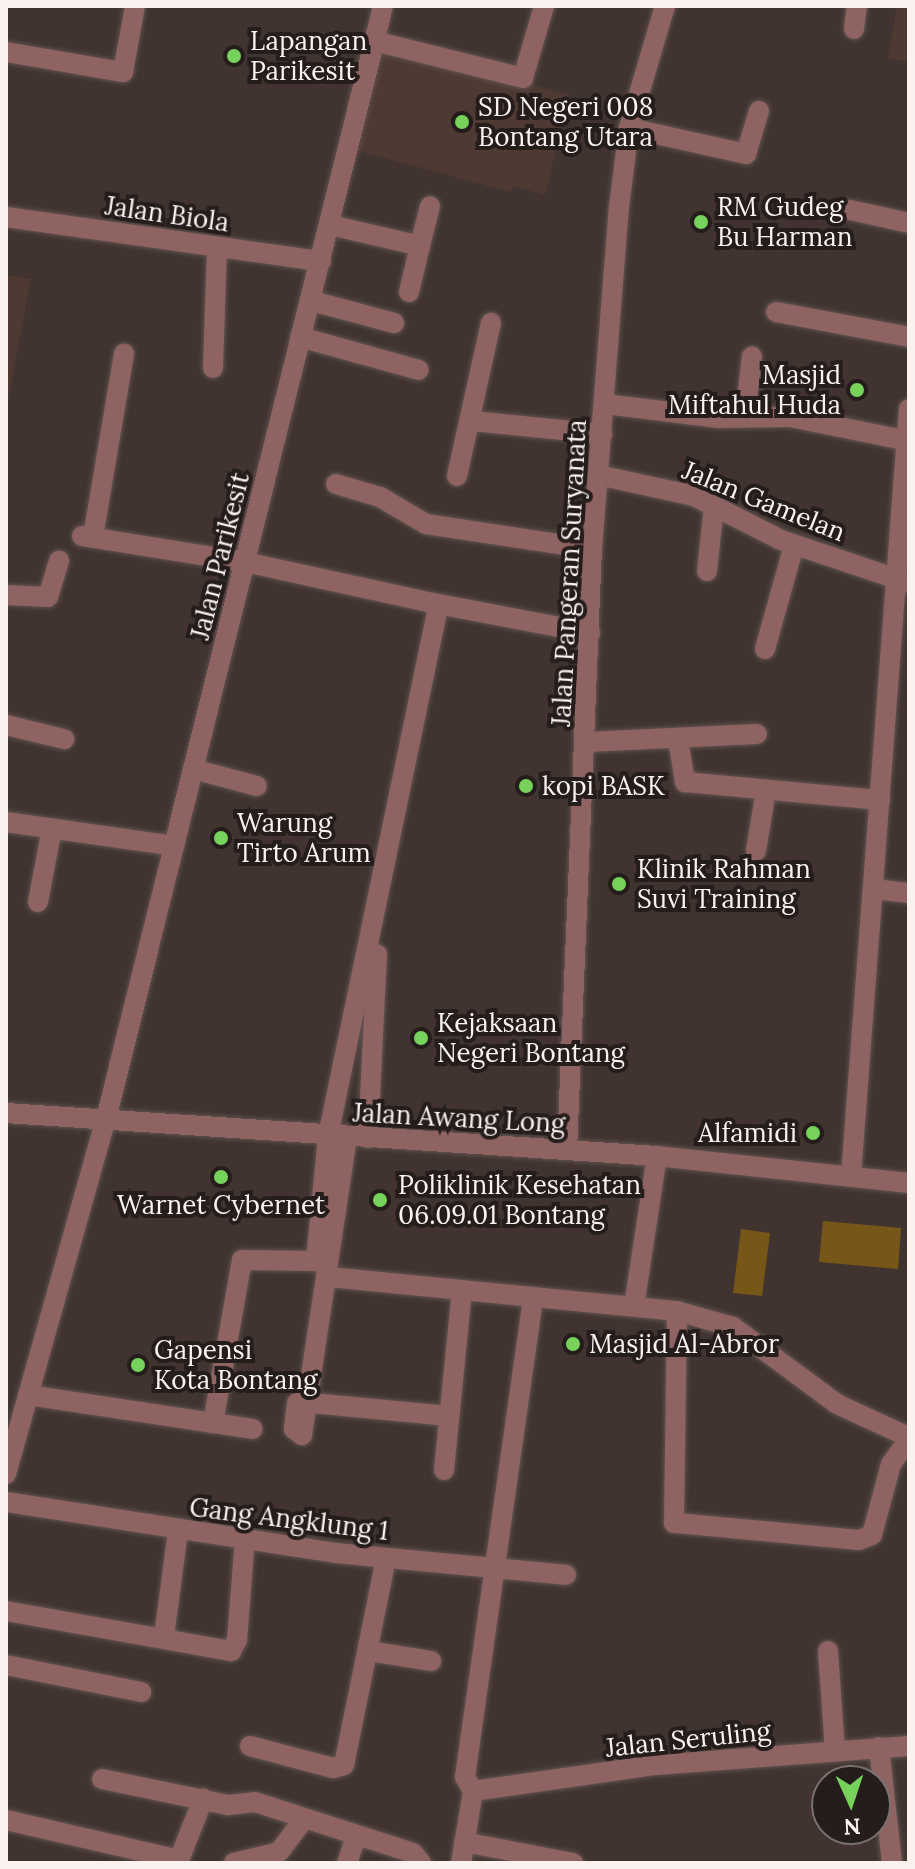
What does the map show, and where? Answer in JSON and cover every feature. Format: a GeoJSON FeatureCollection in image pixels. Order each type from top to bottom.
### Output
{"type":"FeatureCollection","features":[{"type":"Feature","properties":{"kind":"street"},"geometry":{"type":"LineString","coordinates":[[6,52],[123,72],[135,6]]}},
{"type":"Feature","properties":{"kind":"street","name":"Jalan Parikesit"},"geometry":{"type":"LineString","coordinates":[[6,1474],[106,1119],[383,6]]}},
{"type":"Feature","properties":{"kind":"street"},"geometry":{"type":"LineString","coordinates":[[374,41],[523,78],[544,6]]}},
{"type":"Feature","properties":{"kind":"street","name":"Jalan Pangeran Suryanata"},"geometry":{"type":"LineString","coordinates":[[567,1150],[592,549],[598,475],[629,128],[665,6]]}},
{"type":"Feature","properties":{"kind":"street"},"geometry":{"type":"LineString","coordinates":[[854,29],[857,6]]}},
{"type":"Feature","properties":{"kind":"street"},"geometry":{"type":"LineString","coordinates":[[629,128],[746,154],[759,111]]}},
{"type":"Feature","properties":{"kind":"street"},"geometry":{"type":"LineString","coordinates":[[409,292],[430,206]]}},
{"type":"Feature","properties":{"kind":"street"},"geometry":{"type":"LineString","coordinates":[[850,210],[909,223]]}},
{"type":"Feature","properties":{"kind":"street","name":"Jalan Biola"},"geometry":{"type":"LineString","coordinates":[[6,217],[321,261]]}},
{"type":"Feature","properties":{"kind":"street"},"geometry":{"type":"LineString","coordinates":[[330,225],[420,246]]}},
{"type":"Feature","properties":{"kind":"street"},"geometry":{"type":"LineString","coordinates":[[213,368],[217,247]]}},
{"type":"Feature","properties":{"kind":"street"},"geometry":{"type":"LineString","coordinates":[[312,301],[394,323]]}},
{"type":"Feature","properties":{"kind":"street"},"geometry":{"type":"LineString","coordinates":[[776,312],[909,337]]}},
{"type":"Feature","properties":{"kind":"street"},"geometry":{"type":"LineString","coordinates":[[457,476],[472,421],[491,323]]}},
{"type":"Feature","properties":{"kind":"street"},"geometry":{"type":"LineString","coordinates":[[300,337],[419,370]]}},
{"type":"Feature","properties":{"kind":"street"},"geometry":{"type":"LineString","coordinates":[[124,354],[88,536],[245,562],[590,633]]}},
{"type":"Feature","properties":{"kind":"street"},"geometry":{"type":"LineString","coordinates":[[745,415],[752,356]]}},
{"type":"Feature","properties":{"kind":"street"},"geometry":{"type":"LineString","coordinates":[[605,404],[719,418],[745,415],[790,417],[904,440]]}},
{"type":"Feature","properties":{"kind":"street"},"geometry":{"type":"LineString","coordinates":[[851,1176],[880,800],[901,581],[904,440],[909,409]]}},
{"type":"Feature","properties":{"kind":"street"},"geometry":{"type":"LineString","coordinates":[[472,421],[602,434]]}},
{"type":"Feature","properties":{"kind":"street","name":"Jalan Gamelan"},"geometry":{"type":"LineString","coordinates":[[598,475],[714,506],[794,545],[901,581]]}},
{"type":"Feature","properties":{"kind":"street"},"geometry":{"type":"LineString","coordinates":[[336,484],[380,497],[426,524],[592,549]]}},
{"type":"Feature","properties":{"kind":"street"},"geometry":{"type":"LineString","coordinates":[[707,571],[714,506]]}},
{"type":"Feature","properties":{"kind":"street"},"geometry":{"type":"LineString","coordinates":[[765,649],[794,545]]}},
{"type":"Feature","properties":{"kind":"street"},"geometry":{"type":"LineString","coordinates":[[6,595],[48,597],[59,561]]}},
{"type":"Feature","properties":{"kind":"street"},"geometry":{"type":"LineString","coordinates":[[213,1423],[242,1260],[316,1261],[348,1137],[437,612],[433,603]]}},
{"type":"Feature","properties":{"kind":"street"},"geometry":{"type":"LineString","coordinates":[[6,725],[64,739]]}},
{"type":"Feature","properties":{"kind":"street"},"geometry":{"type":"LineString","coordinates":[[586,742],[757,734]]}},
{"type":"Feature","properties":{"kind":"street"},"geometry":{"type":"LineString","coordinates":[[678,739],[685,782],[880,800]]}},
{"type":"Feature","properties":{"kind":"street"},"geometry":{"type":"LineString","coordinates":[[193,769],[257,786]]}},
{"type":"Feature","properties":{"kind":"street"},"geometry":{"type":"LineString","coordinates":[[756,851],[766,790]]}},
{"type":"Feature","properties":{"kind":"street"},"geometry":{"type":"LineString","coordinates":[[6,822],[174,846]]}},
{"type":"Feature","properties":{"kind":"street"},"geometry":{"type":"LineString","coordinates":[[38,902],[52,828]]}},
{"type":"Feature","properties":{"kind":"street"},"geometry":{"type":"LineString","coordinates":[[875,889],[909,893]]}},
{"type":"Feature","properties":{"kind":"street"},"geometry":{"type":"LineString","coordinates":[[377,952],[329,1277],[304,1403],[449,1416]]}},
{"type":"Feature","properties":{"kind":"street","name":"Jalan Awang Long"},"geometry":{"type":"LineString","coordinates":[[6,1113],[657,1156],[909,1183]]}},
{"type":"Feature","properties":{"kind":"street"},"geometry":{"type":"LineString","coordinates":[[634,1306],[657,1156]]}},
{"type":"Feature","properties":{"kind":"street"},"geometry":{"type":"LineString","coordinates":[[329,1277],[677,1311],[733,1327],[837,1404],[904,1435],[907,1442],[891,1464],[872,1535],[859,1540],[674,1523],[677,1311]]}},
{"type":"Feature","properties":{"kind":"street"},"geometry":{"type":"LineString","coordinates":[[444,1470],[462,1290]]}},
{"type":"Feature","properties":{"kind":"street"},"geometry":{"type":"LineString","coordinates":[[461,1863],[473,1791],[465,1777],[533,1297]]}},
{"type":"Feature","properties":{"kind":"street"},"geometry":{"type":"LineString","coordinates":[[28,1395],[252,1429]]}},
{"type":"Feature","properties":{"kind":"street","name":"Gang Angklung 1"},"geometry":{"type":"LineString","coordinates":[[6,1502],[178,1531],[386,1558],[566,1575]]}},
{"type":"Feature","properties":{"kind":"street"},"geometry":{"type":"LineString","coordinates":[[164,1637],[178,1531]]}},
{"type":"Feature","properties":{"kind":"street"},"geometry":{"type":"LineString","coordinates":[[6,1611],[164,1637],[224,1651],[236,1647],[245,1539]]}},
{"type":"Feature","properties":{"kind":"street"},"geometry":{"type":"LineString","coordinates":[[250,1746],[333,1768],[344,1765],[386,1558]]}},
{"type":"Feature","properties":{"kind":"street"},"geometry":{"type":"LineString","coordinates":[[369,1651],[431,1661]]}},
{"type":"Feature","properties":{"kind":"street"},"geometry":{"type":"LineString","coordinates":[[828,1651],[835,1751]]}},
{"type":"Feature","properties":{"kind":"street"},"geometry":{"type":"LineString","coordinates":[[6,1665],[141,1692]]}},
{"type":"Feature","properties":{"kind":"street","name":"Jalan Seruling"},"geometry":{"type":"LineString","coordinates":[[473,1791],[546,1785],[656,1765],[909,1746]]}},
{"type":"Feature","properties":{"kind":"street"},"geometry":{"type":"LineString","coordinates":[[879,1747],[892,1863]]}},
{"type":"Feature","properties":{"kind":"street"},"geometry":{"type":"LineString","coordinates":[[102,1779],[228,1805],[249,1800],[413,1853],[421,1863]]}},
{"type":"Feature","properties":{"kind":"street"},"geometry":{"type":"LineString","coordinates":[[6,1820],[188,1861],[203,1799]]}},
{"type":"Feature","properties":{"kind":"street"},"geometry":{"type":"LineString","coordinates":[[234,1863],[279,1852],[304,1819]]}},
{"type":"Feature","properties":{"kind":"street"},"geometry":{"type":"LineString","coordinates":[[347,1863],[356,1837]]}},
{"type":"Feature","properties":{"kind":"street"},"geometry":{"type":"LineString","coordinates":[[464,1842],[569,1863]]}},
{"type":"Feature","properties":{"kind":"shaded area"},"geometry":{"type":"Polygon","coordinates":[[[897,6],[909,6],[909,62],[888,58],[897,6]]]}},
{"type":"Feature","properties":{"kind":"shaded area","name":"SD Negeri 008 Bontang Utara"},"geometry":{"type":"Polygon","coordinates":[[[381,43],[569,95],[545,195],[513,186],[511,192],[355,150],[381,43]]]}},
{"type":"Feature","properties":{"kind":"shaded area"},"geometry":{"type":"Polygon","coordinates":[[[6,275],[31,279],[6,410],[6,275]]]}},
{"type":"Feature","properties":{"kind":"shaded area"},"geometry":{"type":"Polygon","coordinates":[[[823,1221],[901,1228],[898,1269],[819,1262],[823,1221]]]}},
{"type":"Feature","properties":{"kind":"shaded area"},"geometry":{"type":"Polygon","coordinates":[[[741,1229],[770,1233],[762,1296],[733,1293],[741,1229]]]}},
{"type":"Feature","properties":{"kind":"place","name":"Lapangan Parikesit"},"geometry":{"type":"Point","coordinates":[234,56]}},
{"type":"Feature","properties":{"kind":"place","name":"SD Negeri 008 Bontang Utara"},"geometry":{"type":"Point","coordinates":[462,122]}},
{"type":"Feature","properties":{"kind":"place","name":"RM Gudeg Bu Harman"},"geometry":{"type":"Point","coordinates":[701,222]}},
{"type":"Feature","properties":{"kind":"place","name":"Masjid Miftahul Huda"},"geometry":{"type":"Point","coordinates":[857,390]}},
{"type":"Feature","properties":{"kind":"place","name":"kopi BASK"},"geometry":{"type":"Point","coordinates":[526,786]}},
{"type":"Feature","properties":{"kind":"place","name":"Warung Tirto Arum"},"geometry":{"type":"Point","coordinates":[221,838]}},
{"type":"Feature","properties":{"kind":"place","name":"Klinik Rahman Suvi Training"},"geometry":{"type":"Point","coordinates":[619,884]}},
{"type":"Feature","properties":{"kind":"place","name":"Kejaksaan Negeri Bontang"},"geometry":{"type":"Point","coordinates":[421,1038]}},
{"type":"Feature","properties":{"kind":"place","name":"Alfamidi"},"geometry":{"type":"Point","coordinates":[813,1133]}},
{"type":"Feature","properties":{"kind":"place","name":"Warnet Cybernet"},"geometry":{"type":"Point","coordinates":[221,1177]}},
{"type":"Feature","properties":{"kind":"place","name":"Poliklinik Kesehatan 06.09.01 Bontang"},"geometry":{"type":"Point","coordinates":[380,1200]}},
{"type":"Feature","properties":{"kind":"place","name":"Masjid Al-Abror"},"geometry":{"type":"Point","coordinates":[573,1344]}},
{"type":"Feature","properties":{"kind":"place","name":"Gapensi Kota Bontang"},"geometry":{"type":"Point","coordinates":[138,1365]}}]}
